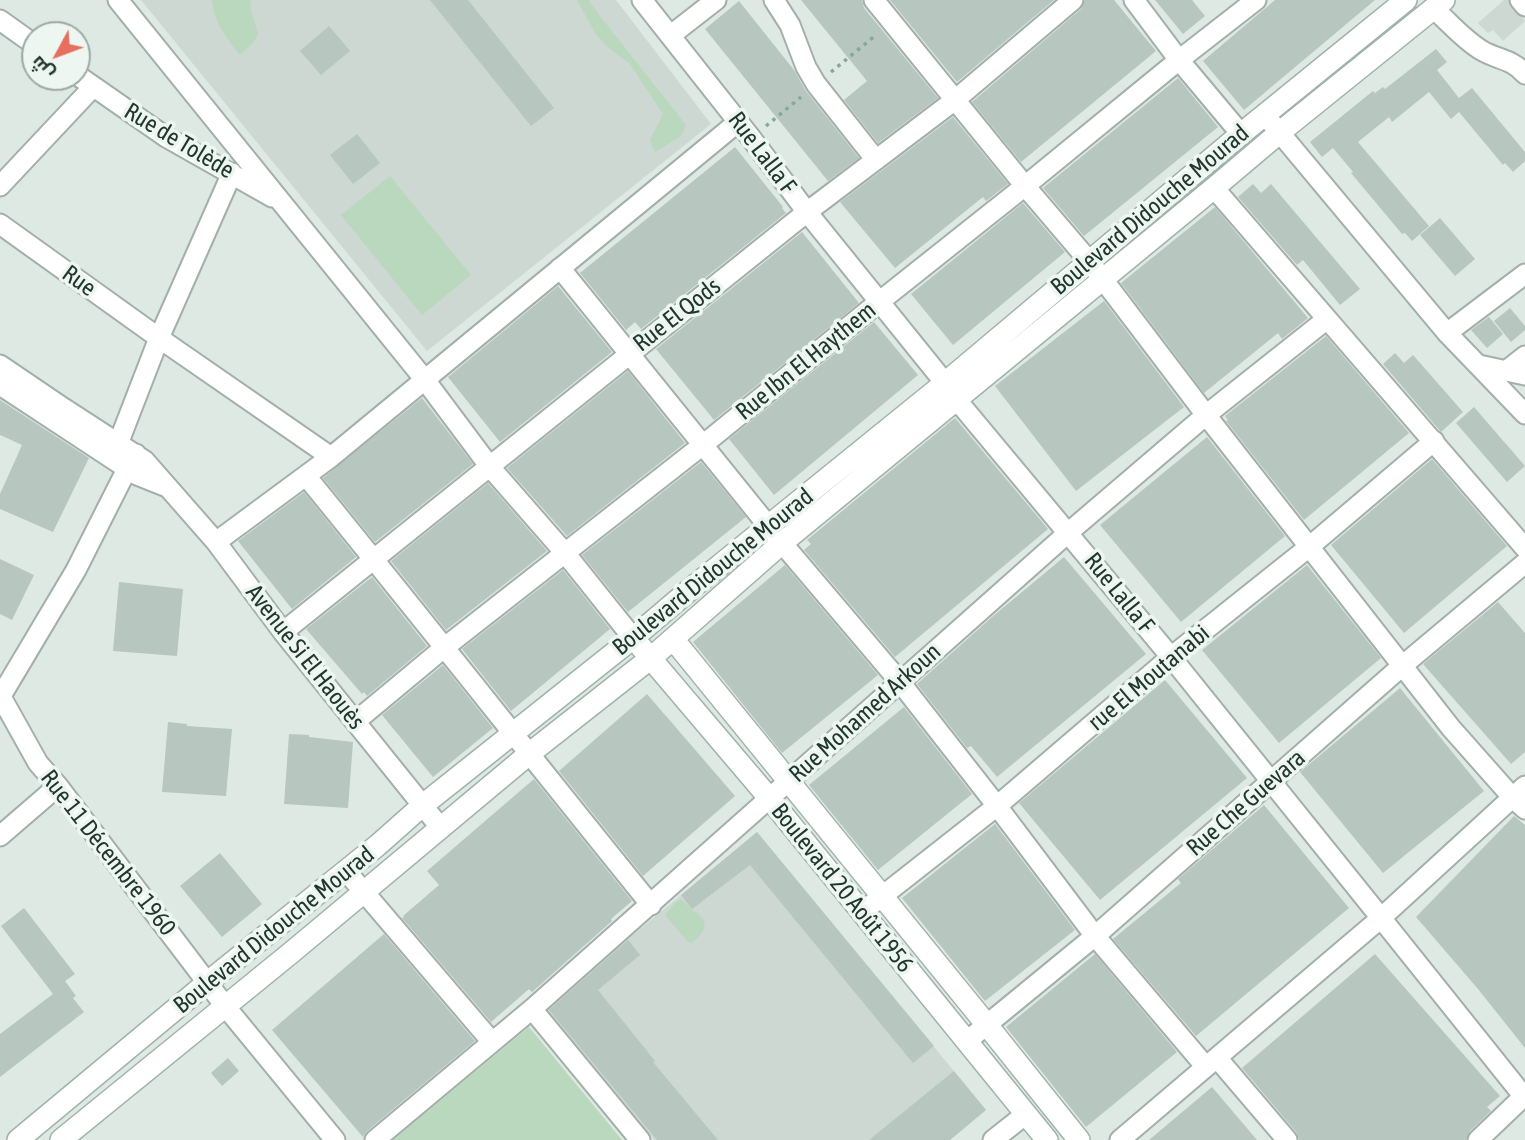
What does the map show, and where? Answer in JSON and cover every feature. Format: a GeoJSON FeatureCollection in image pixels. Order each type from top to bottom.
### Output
{"type":"FeatureCollection","features":[{"type":"Feature","properties":{"kind":"main road","name":"Boulevard Didouche Mourad"},"geometry":{"type":"LineString","coordinates":[[951,391],[1089,261],[1406,0]]}},
{"type":"Feature","properties":{"kind":"main road","name":"Boulevard Didouche Mourad"},"geometry":{"type":"LineString","coordinates":[[18,1140],[513,733],[633,638],[776,534],[951,391],[1102,279],[1439,4]]}},
{"type":"Feature","properties":{"kind":"main road","name":"Boulevard Didouche Mourad"},"geometry":{"type":"LineString","coordinates":[[61,1140],[529,754],[651,658],[776,534]]}},
{"type":"Feature","properties":{"kind":"main road","name":"Boulevard 20 Août 1956"},"geometry":{"type":"LineString","coordinates":[[633,638],[769,799],[1047,1140]]}},
{"type":"Feature","properties":{"kind":"main road","name":"Boulevard 20 Août 1956"},"geometry":{"type":"LineString","coordinates":[[673,639],[1079,1140]]}},
{"type":"Feature","properties":{"kind":"street"},"geometry":{"type":"LineString","coordinates":[[118,0],[425,380],[490,467],[565,553],[633,638]]}},
{"type":"Feature","properties":{"kind":"street","name":"Rue Lalla F"},"geometry":{"type":"LineString","coordinates":[[642,0],[879,302],[1171,657],[1525,1096]]}},
{"type":"Feature","properties":{"kind":"street"},"geometry":{"type":"LineString","coordinates":[[671,35],[716,0]]}},
{"type":"Feature","properties":{"kind":"street"},"geometry":{"type":"LineString","coordinates":[[774,0],[790,25],[816,84],[876,160]]}},
{"type":"Feature","properties":{"kind":"street"},"geometry":{"type":"LineString","coordinates":[[874,0],[1089,261],[1451,728],[1521,797],[1120,1140]]}},
{"type":"Feature","properties":{"kind":"street","name":"Rue El Qods"},"geometry":{"type":"LineString","coordinates":[[283,632],[630,352],[807,212],[955,100],[1073,0]]}},
{"type":"Feature","properties":{"kind":"street"},"geometry":{"type":"LineString","coordinates":[[1134,0],[1179,60],[1241,134]]}},
{"type":"Feature","properties":{"kind":"street","name":"Rue Ibn El Haythem"},"geometry":{"type":"LineString","coordinates":[[356,721],[445,647],[704,444],[1256,0]]}},
{"type":"Feature","properties":{"kind":"street"},"geometry":{"type":"LineString","coordinates":[[1520,0],[1525,6]]}},
{"type":"Feature","properties":{"kind":"street"},"geometry":{"type":"LineString","coordinates":[[1439,4],[1480,50],[1509,61],[1525,74]]}},
{"type":"Feature","properties":{"kind":"street"},"geometry":{"type":"LineString","coordinates":[[0,20],[21,35]]}},
{"type":"Feature","properties":{"kind":"street"},"geometry":{"type":"LineString","coordinates":[[0,186],[93,87]]}},
{"type":"Feature","properties":{"kind":"street","name":"Rue de Tolède"},"geometry":{"type":"LineString","coordinates":[[93,87],[166,137],[284,205]]}},
{"type":"Feature","properties":{"kind":"street"},"geometry":{"type":"LineString","coordinates":[[1265,115],[1447,333],[1525,414]]}},
{"type":"Feature","properties":{"kind":"street"},"geometry":{"type":"LineString","coordinates":[[216,542],[331,457],[738,122]]}},
{"type":"Feature","properties":{"kind":"street"},"geometry":{"type":"LineString","coordinates":[[118,444],[159,338],[232,173]]}},
{"type":"Feature","properties":{"kind":"street"},"geometry":{"type":"LineString","coordinates":[[1214,188],[1525,548]]}},
{"type":"Feature","properties":{"kind":"street","name":"Rue"},"geometry":{"type":"LineString","coordinates":[[0,224],[331,457]]}},
{"type":"Feature","properties":{"kind":"street"},"geometry":{"type":"LineString","coordinates":[[561,268],[776,534],[900,682],[1095,936],[1287,1140]]}},
{"type":"Feature","properties":{"kind":"street"},"geometry":{"type":"LineString","coordinates":[[1447,333],[1525,274]]}},
{"type":"Feature","properties":{"kind":"street","name":"Rue Mohamed Arkoun"},"geometry":{"type":"LineString","coordinates":[[375,1140],[651,905],[1069,532],[1206,415],[1327,319]]}},
{"type":"Feature","properties":{"kind":"street"},"geometry":{"type":"LineString","coordinates":[[1479,365],[1516,373],[1525,356]]}},
{"type":"Feature","properties":{"kind":"street","name":"Avenue Si El Haouès"},"geometry":{"type":"LineString","coordinates":[[0,365],[118,444],[131,461],[137,475],[168,487],[216,542],[283,632],[440,828]]}},
{"type":"Feature","properties":{"kind":"street","name":"Avenue Si El Haouès"},"geometry":{"type":"LineString","coordinates":[[0,385],[131,461]]}},
{"type":"Feature","properties":{"kind":"street","name":"rue El Moutanabi"},"geometry":{"type":"LineString","coordinates":[[862,912],[997,806],[1171,657],[1309,547],[1434,441]]}},
{"type":"Feature","properties":{"kind":"street"},"geometry":{"type":"LineString","coordinates":[[1,696],[76,570],[131,461]]}},
{"type":"Feature","properties":{"kind":"street"},"geometry":{"type":"LineString","coordinates":[[306,476],[651,905]]}},
{"type":"Feature","properties":{"kind":"street","name":"Rue Che Guevara"},"geometry":{"type":"LineString","coordinates":[[967,1041],[1095,936],[1402,666],[1525,563]]}},
{"type":"Feature","properties":{"kind":"street","name":"Rue 11 Décembre 1960"},"geometry":{"type":"LineString","coordinates":[[1,696],[38,764],[58,786],[225,1006],[335,1140]]}},
{"type":"Feature","properties":{"kind":"street"},"geometry":{"type":"LineString","coordinates":[[0,836],[58,786]]}},
{"type":"Feature","properties":{"kind":"street"},"geometry":{"type":"LineString","coordinates":[[345,871],[492,1042]]}},
{"type":"Feature","properties":{"kind":"street"},"geometry":{"type":"LineString","coordinates":[[532,1009],[640,1140]]}},
{"type":"Feature","properties":{"kind":"street"},"geometry":{"type":"LineString","coordinates":[[1478,1140],[1525,1096]]}},
{"type":"Feature","properties":{"kind":"street"},"geometry":{"type":"LineString","coordinates":[[993,1140],[1026,1114]]}},
{"type":"Feature","properties":{"kind":"shaded area"},"geometry":{"type":"Polygon","coordinates":[[[141,0],[616,0],[711,124],[427,351],[141,0]]]}},
{"type":"Feature","properties":{"kind":"shaded area"},"geometry":{"type":"Polygon","coordinates":[[[1504,0],[1508,0],[1525,21],[1503,41],[1493,30],[1488,33],[1478,23],[1504,0]]]}},
{"type":"Feature","properties":{"kind":"shaded area"},"geometry":{"type":"Polygon","coordinates":[[[757,832],[986,1110],[950,1140],[654,1140],[545,1008],[757,832]]]}},
{"type":"Feature","properties":{"kind":"green space"},"geometry":{"type":"Polygon","coordinates":[[[212,0],[251,0],[250,7],[258,34],[254,42],[240,55],[218,23],[212,0]]]}},
{"type":"Feature","properties":{"kind":"green space"},"geometry":{"type":"Polygon","coordinates":[[[577,0],[589,0],[686,125],[681,136],[655,152],[650,140],[663,114],[630,64],[606,46],[595,33],[577,0]]]}},
{"type":"Feature","properties":{"kind":"green space"},"geometry":{"type":"Polygon","coordinates":[[[390,176],[471,275],[422,315],[341,215],[390,176]]]}},
{"type":"Feature","properties":{"kind":"green space"},"geometry":{"type":"Polygon","coordinates":[[[681,899],[704,922],[701,934],[691,943],[665,915],[681,899]]]}},
{"type":"Feature","properties":{"kind":"green space"},"geometry":{"type":"Polygon","coordinates":[[[529,1027],[622,1140],[393,1140],[529,1027]]]}},
{"type":"Feature","properties":{"kind":"building"},"geometry":{"type":"Polygon","coordinates":[[[430,0],[468,0],[554,108],[531,126],[430,0]]]}},
{"type":"Feature","properties":{"kind":"building"},"geometry":{"type":"Polygon","coordinates":[[[801,0],[862,0],[864,8],[938,98],[878,143],[844,100],[867,81],[801,0]]]}},
{"type":"Feature","properties":{"kind":"building"},"geometry":{"type":"Polygon","coordinates":[[[890,0],[1054,0],[957,82],[890,0]]]}},
{"type":"Feature","properties":{"kind":"building"},"geometry":{"type":"Polygon","coordinates":[[[1085,0],[1114,0],[1156,51],[1021,162],[972,102],[1081,9],[1085,0]]]}},
{"type":"Feature","properties":{"kind":"building"},"geometry":{"type":"Polygon","coordinates":[[[1155,0],[1192,0],[1205,16],[1183,34],[1155,0]]]}},
{"type":"Feature","properties":{"kind":"building"},"geometry":{"type":"Polygon","coordinates":[[[1275,0],[1375,0],[1244,110],[1203,61],[1275,0]]]}},
{"type":"Feature","properties":{"kind":"building"},"geometry":{"type":"Polygon","coordinates":[[[739,1],[859,158],[828,181],[705,29],[739,1]]]}},
{"type":"Feature","properties":{"kind":"building"},"geometry":{"type":"Polygon","coordinates":[[[329,26],[350,51],[321,75],[300,51],[329,26]]]}},
{"type":"Feature","properties":{"kind":"building"},"geometry":{"type":"Polygon","coordinates":[[[1436,49],[1447,62],[1437,70],[1459,98],[1472,88],[1525,152],[1525,161],[1513,172],[1505,163],[1503,165],[1459,112],[1451,119],[1429,92],[1392,122],[1389,117],[1358,142],[1429,226],[1412,241],[1405,233],[1402,234],[1333,148],[1322,157],[1310,142],[1373,91],[1375,93],[1383,87],[1385,89],[1436,49]]]}},
{"type":"Feature","properties":{"kind":"building"},"geometry":{"type":"Polygon","coordinates":[[[1178,78],[1218,127],[1084,236],[1043,188],[1178,78]]]}},
{"type":"Feature","properties":{"kind":"building"},"geometry":{"type":"Polygon","coordinates":[[[953,117],[1008,184],[986,201],[983,197],[895,268],[840,202],[953,117]]]}},
{"type":"Feature","properties":{"kind":"building"},"geometry":{"type":"Polygon","coordinates":[[[357,134],[380,163],[353,184],[330,155],[357,134]]]}},
{"type":"Feature","properties":{"kind":"building"},"geometry":{"type":"Polygon","coordinates":[[[735,147],[786,213],[641,329],[635,322],[626,330],[580,273],[735,147]]]}},
{"type":"Feature","properties":{"kind":"building"},"geometry":{"type":"Polygon","coordinates":[[[1253,184],[1261,193],[1271,184],[1360,289],[1340,305],[1303,260],[1297,265],[1238,197],[1253,184]]]}},
{"type":"Feature","properties":{"kind":"building"},"geometry":{"type":"Polygon","coordinates":[[[1023,203],[1065,252],[953,345],[911,294],[1023,203]]]}},
{"type":"Feature","properties":{"kind":"building"},"geometry":{"type":"Polygon","coordinates":[[[1215,207],[1308,318],[1282,339],[1278,333],[1204,393],[1121,283],[1215,207]]]}},
{"type":"Feature","properties":{"kind":"building"},"geometry":{"type":"Polygon","coordinates":[[[1440,218],[1475,259],[1455,276],[1420,235],[1440,218]]]}},
{"type":"Feature","properties":{"kind":"building"},"geometry":{"type":"Polygon","coordinates":[[[802,232],[859,303],[714,420],[656,349],[802,232]]]}},
{"type":"Feature","properties":{"kind":"building"},"geometry":{"type":"Polygon","coordinates":[[[558,286],[612,352],[500,442],[448,377],[558,286]]]}},
{"type":"Feature","properties":{"kind":"building"},"geometry":{"type":"Polygon","coordinates":[[[1104,301],[1184,407],[1076,491],[995,386],[1104,301]]]}},
{"type":"Feature","properties":{"kind":"building"},"geometry":{"type":"Polygon","coordinates":[[[1510,308],[1525,326],[1525,330],[1511,342],[1494,321],[1510,308]]]}},
{"type":"Feature","properties":{"kind":"building"},"geometry":{"type":"Polygon","coordinates":[[[1489,317],[1503,334],[1487,348],[1471,330],[1489,317]]]}},
{"type":"Feature","properties":{"kind":"building"},"geometry":{"type":"Polygon","coordinates":[[[874,322],[918,375],[774,495],[729,439],[874,322]]]}},
{"type":"Feature","properties":{"kind":"building"},"geometry":{"type":"Polygon","coordinates":[[[1326,336],[1409,433],[1304,520],[1226,421],[1228,420],[1225,416],[1326,336]]]}},
{"type":"Feature","properties":{"kind":"building"},"geometry":{"type":"Polygon","coordinates":[[[1395,353],[1404,363],[1413,355],[1463,412],[1441,432],[1383,364],[1395,353]]]}},
{"type":"Feature","properties":{"kind":"building"},"geometry":{"type":"Polygon","coordinates":[[[628,371],[685,443],[567,536],[507,468],[628,371]]]}},
{"type":"Feature","properties":{"kind":"building"},"geometry":{"type":"Polygon","coordinates":[[[422,398],[473,464],[375,542],[323,478],[422,398]]]}},
{"type":"Feature","properties":{"kind":"building"},"geometry":{"type":"Polygon","coordinates":[[[0,400],[89,458],[53,532],[0,509],[0,494],[22,445],[0,435],[0,400]]]}},
{"type":"Feature","properties":{"kind":"building"},"geometry":{"type":"Polygon","coordinates":[[[1474,407],[1525,466],[1507,482],[1456,423],[1474,407]]]}},
{"type":"Feature","properties":{"kind":"building"},"geometry":{"type":"Polygon","coordinates":[[[955,418],[1048,529],[895,657],[804,550],[811,544],[807,540],[955,418]]]}},
{"type":"Feature","properties":{"kind":"building"},"geometry":{"type":"Polygon","coordinates":[[[1207,437],[1285,536],[1181,622],[1100,525],[1207,437]]]}},
{"type":"Feature","properties":{"kind":"building"},"geometry":{"type":"Polygon","coordinates":[[[1432,459],[1507,546],[1404,633],[1331,545],[1432,459]]]}},
{"type":"Feature","properties":{"kind":"building"},"geometry":{"type":"Polygon","coordinates":[[[701,462],[746,517],[628,612],[582,555],[701,462]]]}},
{"type":"Feature","properties":{"kind":"building"},"geometry":{"type":"Polygon","coordinates":[[[488,483],[547,551],[446,630],[391,561],[488,483]]]}},
{"type":"Feature","properties":{"kind":"building"},"geometry":{"type":"Polygon","coordinates":[[[304,492],[356,557],[292,609],[238,541],[304,492]]]}},
{"type":"Feature","properties":{"kind":"building"},"geometry":{"type":"Polygon","coordinates":[[[1064,557],[1146,654],[997,777],[971,746],[967,748],[917,684],[1064,557]]]}},
{"type":"Feature","properties":{"kind":"building"},"geometry":{"type":"Polygon","coordinates":[[[0,559],[34,575],[12,620],[0,614],[0,559]]]}},
{"type":"Feature","properties":{"kind":"building"},"geometry":{"type":"Polygon","coordinates":[[[785,565],[878,675],[782,753],[693,642],[785,565]]]}},
{"type":"Feature","properties":{"kind":"building"},"geometry":{"type":"Polygon","coordinates":[[[1307,565],[1381,658],[1279,743],[1202,650],[1307,565]]]}},
{"type":"Feature","properties":{"kind":"building"},"geometry":{"type":"Polygon","coordinates":[[[563,570],[610,629],[511,711],[462,649],[563,570]]]}},
{"type":"Feature","properties":{"kind":"building"},"geometry":{"type":"Polygon","coordinates":[[[372,577],[427,646],[367,696],[364,692],[362,694],[306,629],[372,577]]]}},
{"type":"Feature","properties":{"kind":"building"},"geometry":{"type":"Polygon","coordinates":[[[119,582],[183,589],[177,656],[113,651],[119,582]]]}},
{"type":"Feature","properties":{"kind":"building"},"geometry":{"type":"Polygon","coordinates":[[[1498,602],[1525,633],[1525,752],[1511,764],[1423,664],[1498,602]]]}},
{"type":"Feature","properties":{"kind":"building"},"geometry":{"type":"Polygon","coordinates":[[[443,665],[493,728],[433,777],[382,715],[443,665]]]}},
{"type":"Feature","properties":{"kind":"building"},"geometry":{"type":"Polygon","coordinates":[[[1165,680],[1247,778],[1100,900],[1019,803],[1165,680]]]}},
{"type":"Feature","properties":{"kind":"building"},"geometry":{"type":"Polygon","coordinates":[[[1400,688],[1484,791],[1383,873],[1300,772],[1400,688]]]}},
{"type":"Feature","properties":{"kind":"building"},"geometry":{"type":"Polygon","coordinates":[[[647,694],[735,796],[643,876],[559,771],[647,694]]]}},
{"type":"Feature","properties":{"kind":"building"},"geometry":{"type":"Polygon","coordinates":[[[904,707],[972,794],[878,870],[809,785],[904,707]]]}},
{"type":"Feature","properties":{"kind":"building"},"geometry":{"type":"Polygon","coordinates":[[[168,722],[232,729],[226,796],[162,792],[168,722]]]}},
{"type":"Feature","properties":{"kind":"building"},"geometry":{"type":"Polygon","coordinates":[[[289,734],[353,742],[348,808],[284,804],[289,734]]]}},
{"type":"Feature","properties":{"kind":"building"},"geometry":{"type":"Polygon","coordinates":[[[534,779],[632,901],[532,992],[529,989],[491,1022],[402,918],[439,885],[427,871],[534,779]]]}},
{"type":"Feature","properties":{"kind":"building"},"geometry":{"type":"Polygon","coordinates":[[[1264,805],[1349,908],[1196,1036],[1113,939],[1181,883],[1178,879],[1264,805]]]}},
{"type":"Feature","properties":{"kind":"building"},"geometry":{"type":"Polygon","coordinates":[[[1514,816],[1525,825],[1525,1048],[1416,917],[1514,816]]]}},
{"type":"Feature","properties":{"kind":"building"},"geometry":{"type":"Polygon","coordinates":[[[995,824],[1075,930],[985,1001],[902,898],[995,824]]]}},
{"type":"Feature","properties":{"kind":"building"},"geometry":{"type":"Polygon","coordinates":[[[757,832],[934,1046],[913,1063],[750,865],[692,909],[681,895],[757,832]]]}},
{"type":"Feature","properties":{"kind":"building"},"geometry":{"type":"Polygon","coordinates":[[[220,853],[262,904],[222,937],[180,886],[220,853]]]}},
{"type":"Feature","properties":{"kind":"building"},"geometry":{"type":"Polygon","coordinates":[[[24,908],[75,974],[65,981],[84,1012],[0,1077],[0,1034],[53,994],[1,926],[24,908]]]}},
{"type":"Feature","properties":{"kind":"building"},"geometry":{"type":"Polygon","coordinates":[[[384,934],[475,1041],[363,1137],[272,1030],[384,934]]]}},
{"type":"Feature","properties":{"kind":"building"},"geometry":{"type":"Polygon","coordinates":[[[628,940],[640,955],[598,990],[718,1140],[657,1140],[549,1010],[628,940]]]}},
{"type":"Feature","properties":{"kind":"building"},"geometry":{"type":"Polygon","coordinates":[[[1095,954],[1177,1052],[1086,1127],[1006,1027],[1095,954]]]}},
{"type":"Feature","properties":{"kind":"building"},"geometry":{"type":"Polygon","coordinates":[[[1375,954],[1500,1096],[1487,1107],[1491,1111],[1470,1131],[1466,1140],[1299,1140],[1296,1132],[1242,1068],[1375,954]]]}},
{"type":"Feature","properties":{"kind":"building"},"geometry":{"type":"Polygon","coordinates":[[[228,1058],[239,1071],[222,1086],[211,1073],[228,1058]]]}},
{"type":"Feature","properties":{"kind":"building"},"geometry":{"type":"Polygon","coordinates":[[[954,1071],[986,1110],[950,1140],[869,1140],[954,1071]]]}},
{"type":"Feature","properties":{"kind":"building"},"geometry":{"type":"Polygon","coordinates":[[[1212,1087],[1257,1140],[1149,1140],[1212,1087]]]}}]}
